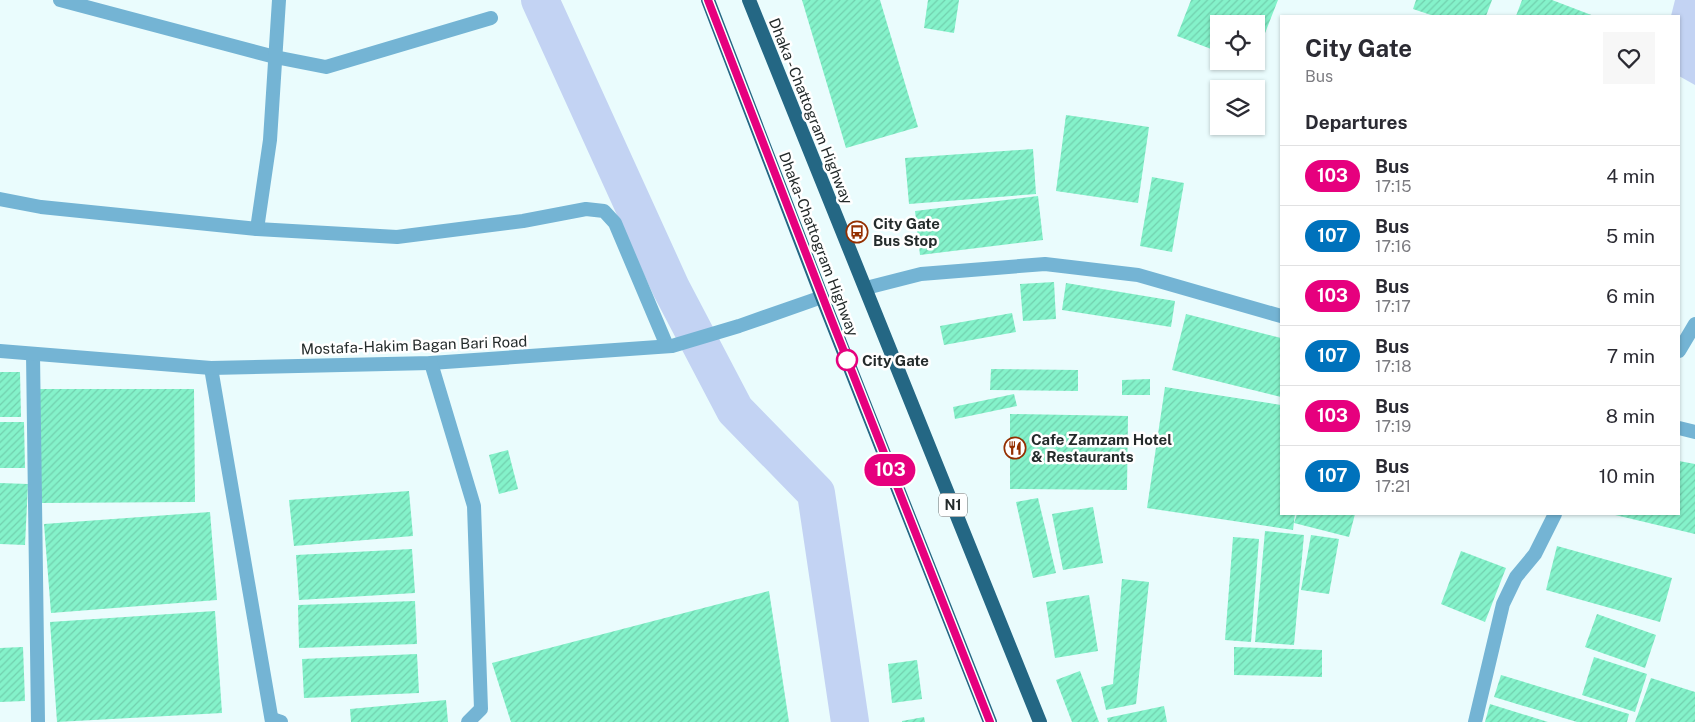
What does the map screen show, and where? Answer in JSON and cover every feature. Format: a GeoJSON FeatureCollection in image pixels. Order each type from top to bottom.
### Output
{"type":"FeatureCollection","features":[{"type":"Feature","properties":{"kind":"highway","name":"Dhaka-Chattogram Highway"},"geometry":{"type":"LineString","coordinates":[[708,0],[822,298],[990,722]]}},
{"type":"Feature","properties":{"kind":"highway","name":"Dhaka-Chattogram Highway"},"geometry":{"type":"LineString","coordinates":[[749,0],[1040,722]]}},
{"type":"Feature","properties":{"kind":"street"},"geometry":{"type":"LineString","coordinates":[[60,0],[275,57],[326,67],[491,18]]}},
{"type":"Feature","properties":{"kind":"street"},"geometry":{"type":"LineString","coordinates":[[257,229],[270,140],[279,0]]}},
{"type":"Feature","properties":{"kind":"street"},"geometry":{"type":"LineString","coordinates":[[0,199],[41,207],[257,229],[397,237],[523,221],[586,209],[604,212],[615,223],[670,346]]}},
{"type":"Feature","properties":{"kind":"street"},"geometry":{"type":"LineString","coordinates":[[866,288],[921,274],[1045,264],[1138,275],[1280,316]]}},
{"type":"Feature","properties":{"kind":"street","name":"Mostafa-Hakim Bagan Bari Road"},"geometry":{"type":"LineString","coordinates":[[0,351],[211,368],[432,363],[670,346],[822,298]]}},
{"type":"Feature","properties":{"kind":"street"},"geometry":{"type":"LineString","coordinates":[[1680,349],[1695,324]]}},
{"type":"Feature","properties":{"kind":"street"},"geometry":{"type":"LineString","coordinates":[[33,354],[38,722]]}},
{"type":"Feature","properties":{"kind":"street"},"geometry":{"type":"LineString","coordinates":[[432,363],[474,506],[481,709],[468,722]]}},
{"type":"Feature","properties":{"kind":"street"},"geometry":{"type":"LineString","coordinates":[[211,368],[275,721]]}},
{"type":"Feature","properties":{"kind":"street"},"geometry":{"type":"LineString","coordinates":[[1680,428],[1695,432]]}},
{"type":"Feature","properties":{"kind":"street"},"geometry":{"type":"LineString","coordinates":[[1475,722],[1503,604],[1516,576],[1535,554],[1554,515]]}},
{"type":"Feature","properties":{"kind":"water"},"geometry":{"type":"Polygon","coordinates":[[[1675,0],[1695,0],[1695,85],[1680,77],[1680,15],[1671,15],[1675,0]]]}},
{"type":"Feature","properties":{"kind":"building"},"geometry":{"type":"Polygon","coordinates":[[[802,0],[880,0],[918,127],[846,148],[802,0]]]}},
{"type":"Feature","properties":{"kind":"building"},"geometry":{"type":"Polygon","coordinates":[[[928,0],[959,0],[954,33],[924,28],[928,0]]]}},
{"type":"Feature","properties":{"kind":"building"},"geometry":{"type":"Polygon","coordinates":[[[1191,0],[1278,0],[1265,33],[1265,15],[1210,15],[1210,49],[1177,36],[1191,0]]]}},
{"type":"Feature","properties":{"kind":"building"},"geometry":{"type":"Polygon","coordinates":[[[1416,0],[1492,0],[1486,15],[1431,15],[1413,9],[1416,0]]]}},
{"type":"Feature","properties":{"kind":"building"},"geometry":{"type":"Polygon","coordinates":[[[1522,0],[1552,0],[1591,15],[1516,15],[1522,0]]]}},
{"type":"Feature","properties":{"kind":"building"},"geometry":{"type":"Polygon","coordinates":[[[1066,115],[1149,127],[1138,203],[1056,191],[1066,115]]]}},
{"type":"Feature","properties":{"kind":"building"},"geometry":{"type":"Polygon","coordinates":[[[1033,149],[1036,194],[909,204],[905,158],[1033,149]]]}},
{"type":"Feature","properties":{"kind":"building"},"geometry":{"type":"Polygon","coordinates":[[[1152,177],[1184,183],[1172,252],[1140,246],[1152,177]]]}},
{"type":"Feature","properties":{"kind":"building"},"geometry":{"type":"Polygon","coordinates":[[[1038,196],[1043,240],[920,255],[915,211],[1038,196]]]}},
{"type":"Feature","properties":{"kind":"building"},"geometry":{"type":"Polygon","coordinates":[[[1054,282],[1056,319],[1023,321],[1020,284],[1054,282]]]}},
{"type":"Feature","properties":{"kind":"building"},"geometry":{"type":"Polygon","coordinates":[[[1066,283],[1175,301],[1171,327],[1062,310],[1066,283]]]}},
{"type":"Feature","properties":{"kind":"building"},"geometry":{"type":"Polygon","coordinates":[[[1012,313],[1016,332],[944,345],[940,326],[1012,313]]]}},
{"type":"Feature","properties":{"kind":"building"},"geometry":{"type":"Polygon","coordinates":[[[1186,314],[1280,338],[1280,397],[1172,370],[1186,314]]]}},
{"type":"Feature","properties":{"kind":"building"},"geometry":{"type":"Polygon","coordinates":[[[991,369],[1078,370],[1078,391],[990,390],[991,369]]]}},
{"type":"Feature","properties":{"kind":"building"},"geometry":{"type":"Polygon","coordinates":[[[0,372],[20,372],[21,417],[0,417],[0,372]]]}},
{"type":"Feature","properties":{"kind":"building"},"geometry":{"type":"Polygon","coordinates":[[[1150,379],[1150,395],[1122,395],[1122,380],[1150,379]]]}},
{"type":"Feature","properties":{"kind":"building"},"geometry":{"type":"Polygon","coordinates":[[[1165,387],[1280,405],[1280,515],[1295,515],[1293,530],[1147,508],[1165,387]]]}},
{"type":"Feature","properties":{"kind":"building"},"geometry":{"type":"Polygon","coordinates":[[[40,389],[194,389],[195,502],[40,503],[40,389]]]}},
{"type":"Feature","properties":{"kind":"building"},"geometry":{"type":"Polygon","coordinates":[[[1014,394],[1017,406],[955,419],[953,407],[1014,394]]]}},
{"type":"Feature","properties":{"kind":"building"},"geometry":{"type":"Polygon","coordinates":[[[1010,414],[1128,416],[1127,490],[1010,489],[1010,414]]]}},
{"type":"Feature","properties":{"kind":"building"},"geometry":{"type":"Polygon","coordinates":[[[0,422],[24,422],[25,468],[0,468],[0,422]]]}},
{"type":"Feature","properties":{"kind":"building"},"geometry":{"type":"Polygon","coordinates":[[[508,450],[518,489],[499,494],[489,455],[508,450]]]}},
{"type":"Feature","properties":{"kind":"building"},"geometry":{"type":"Polygon","coordinates":[[[1680,461],[1695,464],[1695,534],[1615,515],[1680,515],[1680,461]]]}},
{"type":"Feature","properties":{"kind":"building"},"geometry":{"type":"Polygon","coordinates":[[[0,483],[28,484],[25,545],[0,544],[0,483]]]}},
{"type":"Feature","properties":{"kind":"building"},"geometry":{"type":"Polygon","coordinates":[[[409,491],[413,536],[294,546],[289,500],[409,491]]]}},
{"type":"Feature","properties":{"kind":"building"},"geometry":{"type":"Polygon","coordinates":[[[1038,498],[1056,573],[1033,578],[1016,502],[1038,498]]]}},
{"type":"Feature","properties":{"kind":"building"},"geometry":{"type":"Polygon","coordinates":[[[1093,507],[1103,563],[1063,570],[1052,514],[1093,507]]]}},
{"type":"Feature","properties":{"kind":"building"},"geometry":{"type":"Polygon","coordinates":[[[210,512],[217,600],[51,613],[44,524],[210,512]]]}},
{"type":"Feature","properties":{"kind":"building"},"geometry":{"type":"Polygon","coordinates":[[[1297,515],[1355,515],[1349,537],[1294,523],[1297,515]]]}},
{"type":"Feature","properties":{"kind":"building"},"geometry":{"type":"Polygon","coordinates":[[[1265,531],[1304,535],[1294,645],[1255,642],[1265,531]]]}},
{"type":"Feature","properties":{"kind":"building"},"geometry":{"type":"Polygon","coordinates":[[[1311,535],[1339,539],[1329,594],[1301,590],[1311,535]]]}},
{"type":"Feature","properties":{"kind":"building"},"geometry":{"type":"Polygon","coordinates":[[[1233,537],[1259,539],[1251,642],[1225,640],[1233,537]]]}},
{"type":"Feature","properties":{"kind":"building"},"geometry":{"type":"Polygon","coordinates":[[[1557,546],[1672,578],[1660,622],[1546,590],[1557,546]]]}},
{"type":"Feature","properties":{"kind":"building"},"geometry":{"type":"Polygon","coordinates":[[[412,549],[415,593],[299,600],[296,555],[412,549]]]}},
{"type":"Feature","properties":{"kind":"building"},"geometry":{"type":"Polygon","coordinates":[[[1461,551],[1506,568],[1485,622],[1441,604],[1461,551]]]}},
{"type":"Feature","properties":{"kind":"building"},"geometry":{"type":"Polygon","coordinates":[[[1122,579],[1149,582],[1136,704],[1106,710],[1101,687],[1113,684],[1122,579]]]}},
{"type":"Feature","properties":{"kind":"building"},"geometry":{"type":"Polygon","coordinates":[[[769,591],[789,722],[511,722],[492,663],[769,591]]]}},
{"type":"Feature","properties":{"kind":"building"},"geometry":{"type":"Polygon","coordinates":[[[1089,595],[1098,651],[1055,658],[1046,602],[1089,595]]]}},
{"type":"Feature","properties":{"kind":"building"},"geometry":{"type":"Polygon","coordinates":[[[415,601],[417,644],[299,648],[298,605],[415,601]]]}},
{"type":"Feature","properties":{"kind":"building"},"geometry":{"type":"Polygon","coordinates":[[[215,611],[222,713],[57,722],[50,622],[215,611]]]}},
{"type":"Feature","properties":{"kind":"building"},"geometry":{"type":"Polygon","coordinates":[[[1597,614],[1656,635],[1645,668],[1585,647],[1597,614]]]}},
{"type":"Feature","properties":{"kind":"building"},"geometry":{"type":"Polygon","coordinates":[[[23,647],[25,701],[0,702],[0,648],[23,647]]]}},
{"type":"Feature","properties":{"kind":"building"},"geometry":{"type":"Polygon","coordinates":[[[1234,647],[1322,650],[1322,677],[1234,675],[1234,647]]]}},
{"type":"Feature","properties":{"kind":"building"},"geometry":{"type":"Polygon","coordinates":[[[417,654],[419,693],[304,698],[302,659],[417,654]]]}},
{"type":"Feature","properties":{"kind":"building"},"geometry":{"type":"Polygon","coordinates":[[[1594,657],[1647,674],[1635,712],[1582,695],[1594,657]]]}},
{"type":"Feature","properties":{"kind":"building"},"geometry":{"type":"Polygon","coordinates":[[[917,660],[922,699],[892,703],[888,664],[917,660]]]}},
{"type":"Feature","properties":{"kind":"building"},"geometry":{"type":"Polygon","coordinates":[[[1080,671],[1099,722],[1072,722],[1056,680],[1080,671]]]}},
{"type":"Feature","properties":{"kind":"building"},"geometry":{"type":"Polygon","coordinates":[[[1501,675],[1629,714],[1627,722],[1577,722],[1494,697],[1501,675]]]}},
{"type":"Feature","properties":{"kind":"building"},"geometry":{"type":"Polygon","coordinates":[[[1651,678],[1695,692],[1695,722],[1635,722],[1651,678]]]}},
{"type":"Feature","properties":{"kind":"building"},"geometry":{"type":"Polygon","coordinates":[[[446,700],[448,722],[351,722],[350,709],[446,700]]]}},
{"type":"Feature","properties":{"kind":"building"},"geometry":{"type":"Polygon","coordinates":[[[1490,704],[1548,722],[1485,722],[1490,704]]]}},
{"type":"Feature","properties":{"kind":"building"},"geometry":{"type":"Polygon","coordinates":[[[1164,706],[1167,722],[1108,722],[1107,718],[1164,706]]]}},
{"type":"Feature","properties":{"kind":"building"},"geometry":{"type":"Polygon","coordinates":[[[924,717],[925,722],[902,722],[902,721],[924,717]]]}},
{"type":"Feature","properties":{"kind":"waterway"},"geometry":{"type":"LineString","coordinates":[[540,0],[671,288],[735,410],[816,493],[850,722]]}},
{"type":"Feature","properties":{"kind":"bus line","name":"103"},"geometry":{"type":"LineString","coordinates":[[708,0],[990,722]]}},
{"type":"Feature","properties":{"kind":"place","name":"City Gate Bus Stop"},"geometry":{"type":"Point","coordinates":[857,232]}},
{"type":"Feature","properties":{"kind":"place","name":"City Gate"},"geometry":{"type":"Point","coordinates":[847,360]}},
{"type":"Feature","properties":{"kind":"place","name":"Cafe Zamzam Hotel & Restaurants"},"geometry":{"type":"Point","coordinates":[1015,448]}}]}
